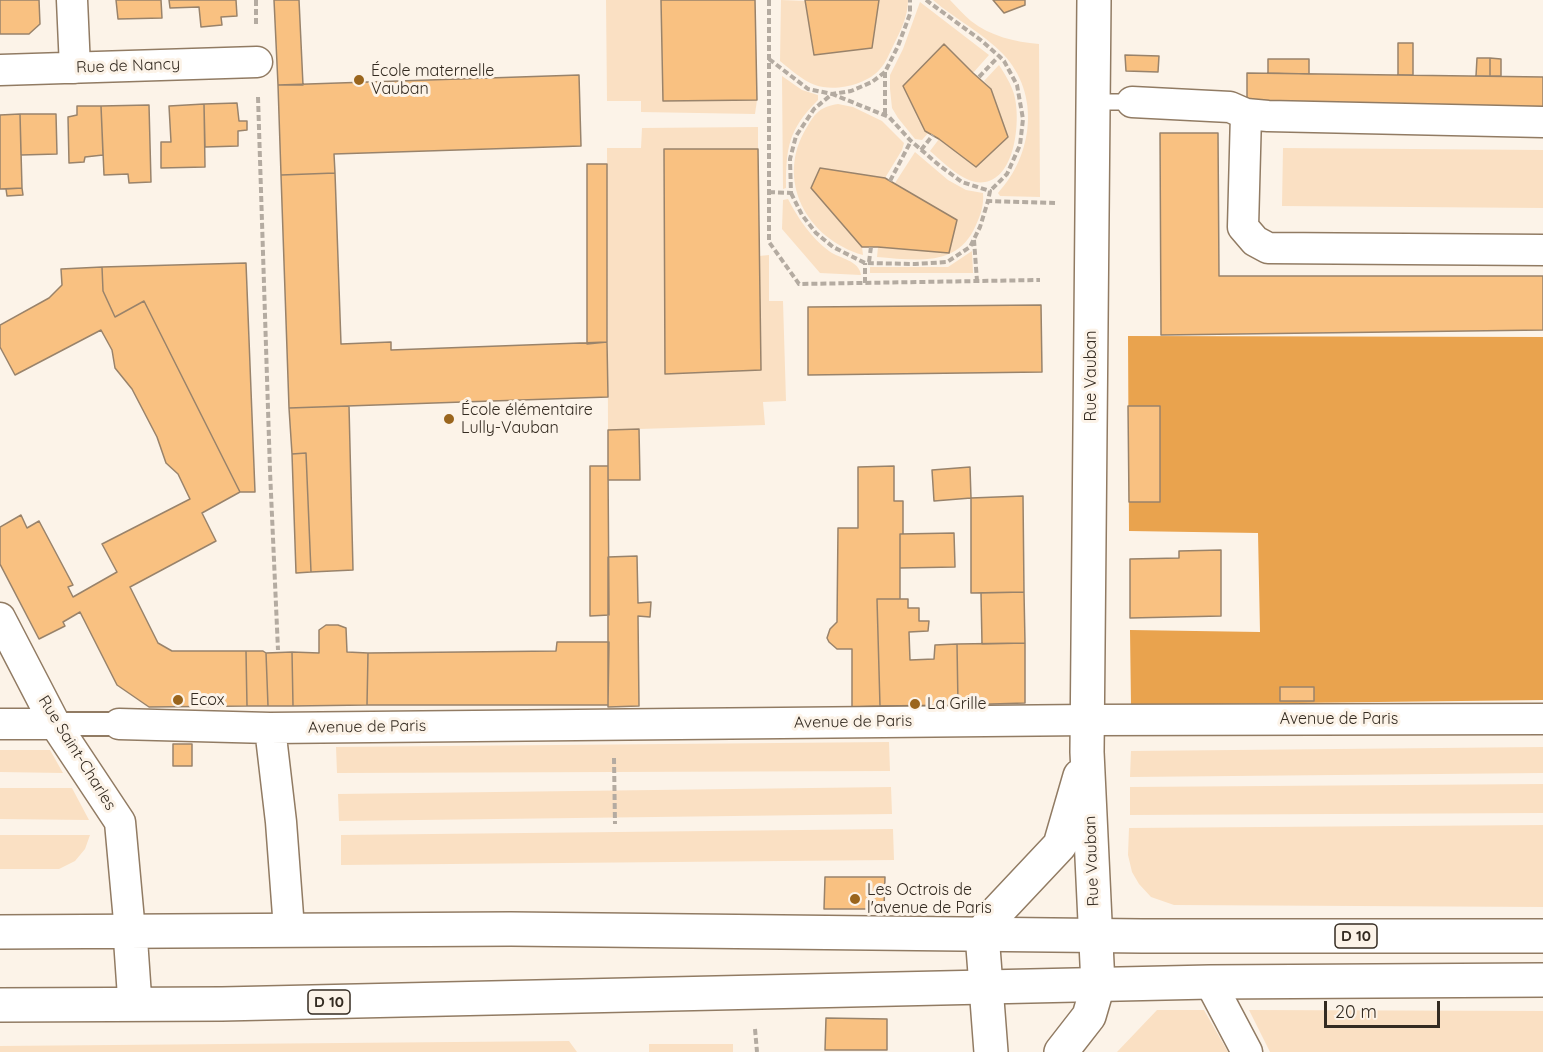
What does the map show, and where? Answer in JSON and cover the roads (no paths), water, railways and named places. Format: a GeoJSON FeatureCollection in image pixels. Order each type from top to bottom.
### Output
{"type":"FeatureCollection","features":[{"type":"Feature","properties":{"kind":"main road","name":"Rue Vauban"},"geometry":{"type":"LineString","coordinates":[[1060,1052],[1089,1016],[1098,985],[1088,736],[1094,0]]}},
{"type":"Feature","properties":{"kind":"main road","name":"Rue Vauban"},"geometry":{"type":"LineString","coordinates":[[982,934],[997,912],[1060,846],[1088,736]]}},
{"type":"Feature","properties":{"kind":"main road","name":"D 10"},"geometry":{"type":"LineString","coordinates":[[0,932],[289,929],[1543,936]]}},
{"type":"Feature","properties":{"kind":"main road"},"geometry":{"type":"LineString","coordinates":[[130,932],[135,1004]]}},
{"type":"Feature","properties":{"kind":"main road"},"geometry":{"type":"LineString","coordinates":[[982,934],[991,1052]]}},
{"type":"Feature","properties":{"kind":"main road","name":"D 10"},"geometry":{"type":"LineString","coordinates":[[0,1005],[234,1004],[1210,982],[1543,980]]}},
{"type":"Feature","properties":{"kind":"street"},"geometry":{"type":"LineString","coordinates":[[72,0],[75,68]]}},
{"type":"Feature","properties":{"kind":"street","name":"Rue de Nancy"},"geometry":{"type":"LineString","coordinates":[[0,70],[257,62]]}},
{"type":"Feature","properties":{"kind":"street"},"geometry":{"type":"LineString","coordinates":[[1132,102],[1230,107],[1246,114],[1268,116],[1543,122]]}},
{"type":"Feature","properties":{"kind":"street"},"geometry":{"type":"LineString","coordinates":[[1246,114],[1243,227],[1255,241],[1268,248],[1543,250]]}},
{"type":"Feature","properties":{"kind":"street","name":"Rue Saint-Charles"},"geometry":{"type":"LineString","coordinates":[[0,618],[55,724],[120,822],[130,932]]}},
{"type":"Feature","properties":{"kind":"street","name":"Avenue de Paris"},"geometry":{"type":"LineString","coordinates":[[119,724],[270,728],[1088,736],[1543,719]]}},
{"type":"Feature","properties":{"kind":"street"},"geometry":{"type":"LineString","coordinates":[[0,724],[119,724]]}},
{"type":"Feature","properties":{"kind":"street"},"geometry":{"type":"LineString","coordinates":[[270,728],[281,822],[289,929]]}},
{"type":"Feature","properties":{"kind":"street"},"geometry":{"type":"LineString","coordinates":[[1210,982],[1247,1052]]}},
{"type":"Feature","properties":{"kind":"lane"},"geometry":{"type":"LineString","coordinates":[[1093,102],[1132,102]]}},
{"type":"Feature","properties":{"kind":"place","name":"École maternelle Vauban"},"geometry":{"type":"Point","coordinates":[359,80]}},
{"type":"Feature","properties":{"kind":"place","name":"École élémentaire Lully-Vauban"},"geometry":{"type":"Point","coordinates":[449,419]}},
{"type":"Feature","properties":{"kind":"place","name":"Ecox"},"geometry":{"type":"Point","coordinates":[178,700]}},
{"type":"Feature","properties":{"kind":"place","name":"La Grille"},"geometry":{"type":"Point","coordinates":[915,704]}},
{"type":"Feature","properties":{"kind":"place","name":"Les Octrois de l'avenue de Paris"},"geometry":{"type":"Point","coordinates":[855,899]}}]}
